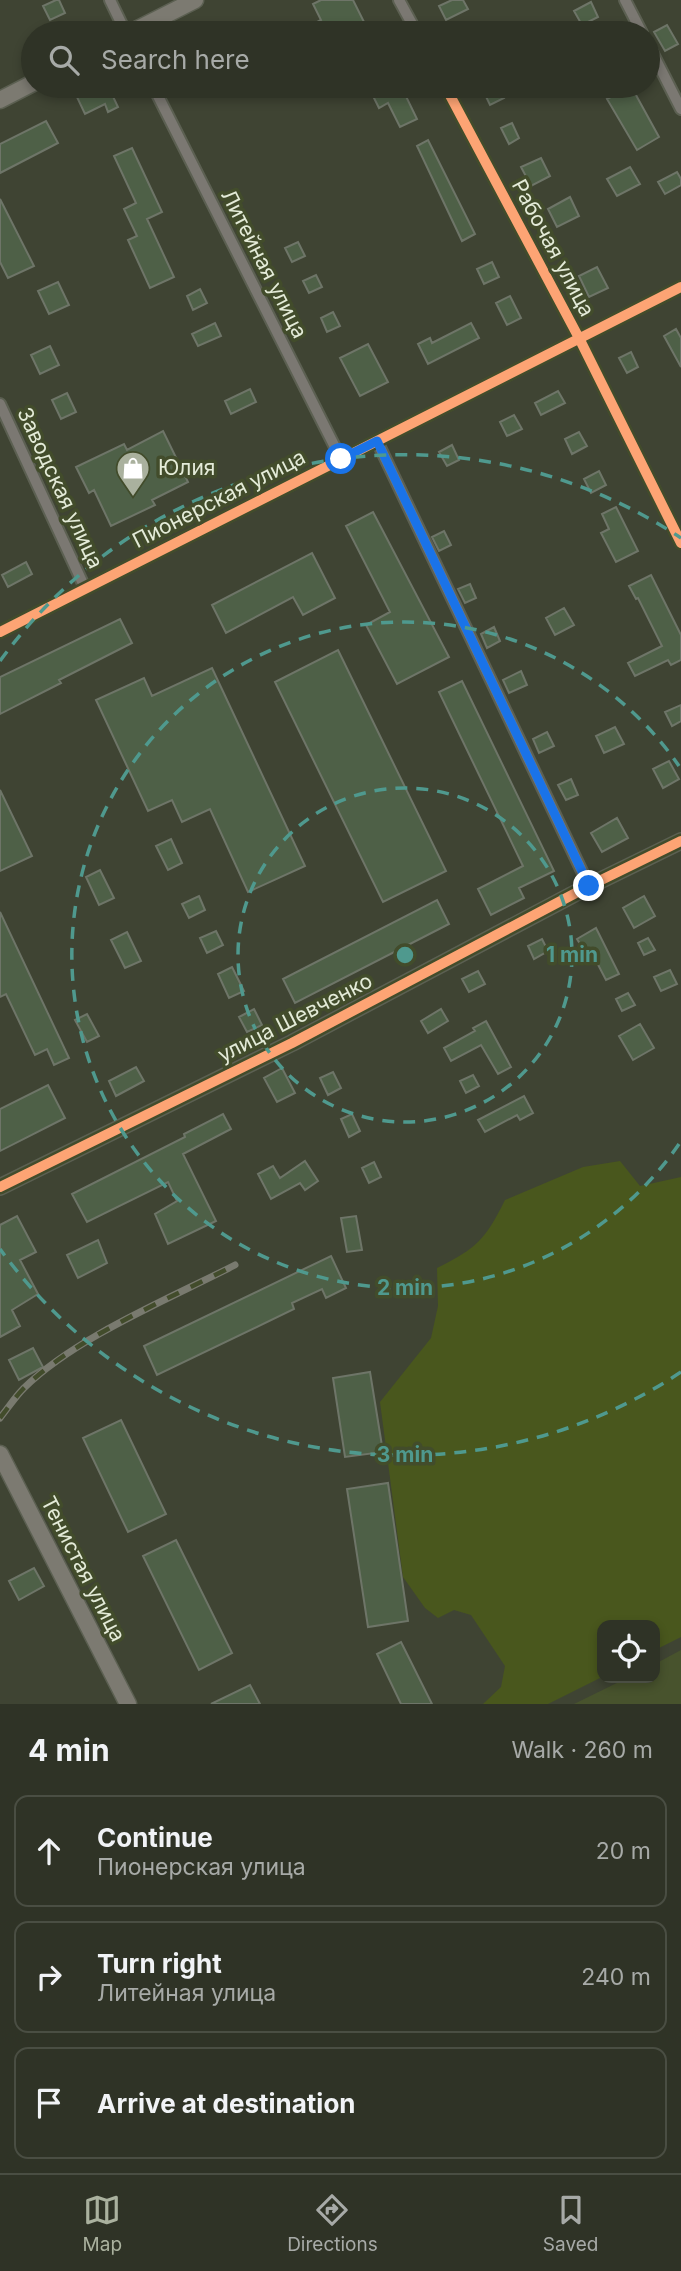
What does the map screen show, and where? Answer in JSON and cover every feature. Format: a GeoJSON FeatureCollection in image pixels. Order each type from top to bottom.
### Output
{"type":"FeatureCollection","features":[{"type":"Feature","properties":{"kind":"main road"},"geometry":{"type":"LineString","coordinates":[[152,21],[195,0]]}},
{"type":"Feature","properties":{"kind":"main road"},"geometry":{"type":"LineString","coordinates":[[0,100],[21,89]]}},
{"type":"Feature","properties":{"kind":"main road","name":"Тенистая улица"},"geometry":{"type":"LineString","coordinates":[[0,1454],[128,1704]]}},
{"type":"Feature","properties":{"kind":"street"},"geometry":{"type":"LineString","coordinates":[[110,0],[121,21]]}},
{"type":"Feature","properties":{"kind":"street"},"geometry":{"type":"LineString","coordinates":[[399,0],[410,21]]}},
{"type":"Feature","properties":{"kind":"street"},"geometry":{"type":"LineString","coordinates":[[625,0],[636,21]]}},
{"type":"Feature","properties":{"kind":"street"},"geometry":{"type":"LineString","coordinates":[[660,68],[681,109]]}},
{"type":"Feature","properties":{"kind":"street","name":"Литейная улица"},"geometry":{"type":"LineString","coordinates":[[159,98],[341,459]]}},
{"type":"Feature","properties":{"kind":"street","name":"Рабочая улица"},"geometry":{"type":"LineString","coordinates":[[451,98],[579,338],[681,543]]}},
{"type":"Feature","properties":{"kind":"street","name":"Пионерская улица"},"geometry":{"type":"LineString","coordinates":[[0,632],[681,287]]}},
{"type":"Feature","properties":{"kind":"street","name":"Заводская улица"},"geometry":{"type":"LineString","coordinates":[[0,404],[85,588]]}},
{"type":"Feature","properties":{"kind":"street"},"geometry":{"type":"LineString","coordinates":[[377,441],[589,886]]}},
{"type":"Feature","properties":{"kind":"street","name":"улица Шевченко"},"geometry":{"type":"LineString","coordinates":[[0,1187],[292,1042],[589,886],[681,841]]}},
{"type":"Feature","properties":{"kind":"shaded area"},"geometry":{"type":"Polygon","coordinates":[[[620,1161],[640,1186],[681,1177],[681,1637],[660,1648],[660,1620],[597,1620],[597,1680],[548,1704],[483,1704],[501,1687],[505,1666],[471,1615],[454,1610],[438,1618],[425,1608],[403,1577],[380,1402],[431,1338],[438,1306],[437,1268],[462,1255],[478,1242],[492,1225],[505,1200],[583,1167],[620,1161]]]}},
{"type":"Feature","properties":{"kind":"shaded area"},"geometry":{"type":"Polygon","coordinates":[[[681,1650],[681,1704],[574,1704],[617,1683],[660,1683],[660,1661],[681,1650]]]}},
{"type":"Feature","properties":{"kind":"building"},"geometry":{"type":"Polygon","coordinates":[[[59,0],[65,13],[50,20],[43,6],[59,0]]]}},
{"type":"Feature","properties":{"kind":"building"},"geometry":{"type":"Polygon","coordinates":[[[321,0],[353,0],[364,21],[319,21],[321,20],[313,4],[321,0]]]}},
{"type":"Feature","properties":{"kind":"building"},"geometry":{"type":"Polygon","coordinates":[[[452,0],[463,0],[468,9],[446,20],[439,6],[452,0]]]}},
{"type":"Feature","properties":{"kind":"building"},"geometry":{"type":"Polygon","coordinates":[[[591,2],[598,17],[590,21],[580,21],[574,11],[591,2]]]}},
{"type":"Feature","properties":{"kind":"building"},"geometry":{"type":"Polygon","coordinates":[[[667,25],[678,44],[665,51],[660,42],[660,29],[667,25]]]}},
{"type":"Feature","properties":{"kind":"building"},"geometry":{"type":"Polygon","coordinates":[[[77,98],[114,98],[118,107],[108,112],[105,104],[85,114],[77,98]]]}},
{"type":"Feature","properties":{"kind":"building"},"geometry":{"type":"Polygon","coordinates":[[[374,98],[407,98],[417,119],[400,127],[388,103],[379,108],[374,98]]]}},
{"type":"Feature","properties":{"kind":"building"},"geometry":{"type":"Polygon","coordinates":[[[487,98],[504,98],[490,105],[487,98]]]}},
{"type":"Feature","properties":{"kind":"building"},"geometry":{"type":"Polygon","coordinates":[[[638,98],[659,137],[637,150],[607,99],[638,98]]]}},
{"type":"Feature","properties":{"kind":"building"},"geometry":{"type":"Polygon","coordinates":[[[46,121],[58,143],[0,173],[0,144],[46,121]]]}},
{"type":"Feature","properties":{"kind":"building"},"geometry":{"type":"Polygon","coordinates":[[[512,123],[519,138],[509,144],[501,128],[512,123]]]}},
{"type":"Feature","properties":{"kind":"building"},"geometry":{"type":"Polygon","coordinates":[[[428,140],[475,234],[462,241],[417,146],[428,140]]]}},
{"type":"Feature","properties":{"kind":"building"},"geometry":{"type":"Polygon","coordinates":[[[132,148],[162,212],[147,219],[174,277],[150,288],[128,240],[137,236],[124,209],[136,203],[114,156],[132,148]]]}},
{"type":"Feature","properties":{"kind":"building"},"geometry":{"type":"Polygon","coordinates":[[[541,158],[550,176],[531,186],[521,167],[541,158]]]}},
{"type":"Feature","properties":{"kind":"building"},"geometry":{"type":"Polygon","coordinates":[[[630,167],[640,184],[617,196],[607,179],[630,167]]]}},
{"type":"Feature","properties":{"kind":"building"},"geometry":{"type":"Polygon","coordinates":[[[677,172],[681,185],[665,194],[658,182],[677,172]]]}},
{"type":"Feature","properties":{"kind":"building"},"geometry":{"type":"Polygon","coordinates":[[[570,197],[579,216],[557,227],[548,209],[570,197]]]}},
{"type":"Feature","properties":{"kind":"building"},"geometry":{"type":"Polygon","coordinates":[[[0,199],[34,266],[8,278],[0,262],[0,199]]]}},
{"type":"Feature","properties":{"kind":"building"},"geometry":{"type":"Polygon","coordinates":[[[298,242],[305,256],[292,262],[285,248],[298,242]]]}},
{"type":"Feature","properties":{"kind":"building"},"geometry":{"type":"Polygon","coordinates":[[[492,262],[499,277],[484,284],[477,269],[492,262]]]}},
{"type":"Feature","properties":{"kind":"building"},"geometry":{"type":"Polygon","coordinates":[[[597,267],[608,288],[589,297],[579,276],[597,267]]]}},
{"type":"Feature","properties":{"kind":"building"},"geometry":{"type":"Polygon","coordinates":[[[316,275],[322,287],[309,293],[303,281],[316,275]]]}},
{"type":"Feature","properties":{"kind":"building"},"geometry":{"type":"Polygon","coordinates":[[[58,282],[69,305],[49,314],[38,291],[58,282]]]}},
{"type":"Feature","properties":{"kind":"building"},"geometry":{"type":"Polygon","coordinates":[[[200,289],[207,303],[193,310],[187,296],[200,289]]]}},
{"type":"Feature","properties":{"kind":"building"},"geometry":{"type":"Polygon","coordinates":[[[510,296],[521,318],[507,325],[496,303],[510,296]]]}},
{"type":"Feature","properties":{"kind":"building"},"geometry":{"type":"Polygon","coordinates":[[[333,312],[340,326],[327,332],[321,318],[333,312]]]}},
{"type":"Feature","properties":{"kind":"building"},"geometry":{"type":"Polygon","coordinates":[[[215,323],[221,336],[198,346],[192,334],[215,323]]]}},
{"type":"Feature","properties":{"kind":"building"},"geometry":{"type":"Polygon","coordinates":[[[471,323],[479,338],[428,364],[418,344],[430,338],[432,343],[471,323]]]}},
{"type":"Feature","properties":{"kind":"building"},"geometry":{"type":"Polygon","coordinates":[[[676,329],[681,338],[681,367],[664,336],[676,329]]]}},
{"type":"Feature","properties":{"kind":"building"},"geometry":{"type":"Polygon","coordinates":[[[368,344],[388,382],[360,396],[340,358],[368,344]]]}},
{"type":"Feature","properties":{"kind":"building"},"geometry":{"type":"Polygon","coordinates":[[[50,346],[59,365],[40,374],[31,355],[50,346]]]}},
{"type":"Feature","properties":{"kind":"building"},"geometry":{"type":"Polygon","coordinates":[[[631,352],[638,367],[627,373],[619,358],[631,352]]]}},
{"type":"Feature","properties":{"kind":"building"},"geometry":{"type":"Polygon","coordinates":[[[250,389],[256,402],[231,414],[225,401],[250,389]]]}},
{"type":"Feature","properties":{"kind":"building"},"geometry":{"type":"Polygon","coordinates":[[[558,391],[565,403],[541,415],[535,403],[558,391]]]}},
{"type":"Feature","properties":{"kind":"building"},"geometry":{"type":"Polygon","coordinates":[[[67,393],[76,412],[61,419],[52,400],[67,393]]]}},
{"type":"Feature","properties":{"kind":"building"},"geometry":{"type":"Polygon","coordinates":[[[514,415],[522,429],[507,436],[500,422],[514,415]]]}},
{"type":"Feature","properties":{"kind":"building"},"geometry":{"type":"Polygon","coordinates":[[[163,431],[188,482],[152,500],[155,505],[111,526],[94,490],[89,493],[76,467],[124,444],[127,450],[163,431]]]}},
{"type":"Feature","properties":{"kind":"building"},"geometry":{"type":"Polygon","coordinates":[[[579,432],[587,446],[572,454],[565,439],[579,432]]]}},
{"type":"Feature","properties":{"kind":"building"},"geometry":{"type":"Polygon","coordinates":[[[452,445],[459,460],[447,466],[439,452],[452,445]]]}},
{"type":"Feature","properties":{"kind":"building"},"geometry":{"type":"Polygon","coordinates":[[[599,471],[606,485],[591,493],[584,479],[599,471]]]}},
{"type":"Feature","properties":{"kind":"building"},"geometry":{"type":"Polygon","coordinates":[[[616,507],[638,551],[616,562],[601,533],[609,529],[602,514],[616,507]]]}},
{"type":"Feature","properties":{"kind":"building"},"geometry":{"type":"Polygon","coordinates":[[[373,512],[449,657],[397,684],[366,625],[390,612],[346,526],[373,512]]]}},
{"type":"Feature","properties":{"kind":"building"},"geometry":{"type":"Polygon","coordinates":[[[444,531],[451,545],[439,551],[432,537],[444,531]]]}},
{"type":"Feature","properties":{"kind":"building"},"geometry":{"type":"Polygon","coordinates":[[[312,553],[335,598],[303,615],[293,597],[226,633],[212,605],[312,553]]]}},
{"type":"Feature","properties":{"kind":"building"},"geometry":{"type":"Polygon","coordinates":[[[26,562],[32,574],[8,587],[2,575],[26,562]]]}},
{"type":"Feature","properties":{"kind":"building"},"geometry":{"type":"Polygon","coordinates":[[[651,575],[681,635],[681,660],[671,665],[668,660],[635,676],[628,663],[662,646],[638,598],[636,599],[629,586],[651,575]]]}},
{"type":"Feature","properties":{"kind":"building"},"geometry":{"type":"Polygon","coordinates":[[[470,584],[476,598],[465,603],[458,589],[470,584]]]}},
{"type":"Feature","properties":{"kind":"building"},"geometry":{"type":"Polygon","coordinates":[[[564,608],[574,625],[555,635],[546,618],[564,608]]]}},
{"type":"Feature","properties":{"kind":"building"},"geometry":{"type":"Polygon","coordinates":[[[120,619],[132,643],[0,714],[0,677],[120,619]]]}},
{"type":"Feature","properties":{"kind":"building"},"geometry":{"type":"Polygon","coordinates":[[[494,627],[500,641],[487,648],[481,634],[494,627]]]}},
{"type":"Feature","properties":{"kind":"building"},"geometry":{"type":"Polygon","coordinates":[[[338,650],[446,871],[383,902],[275,682],[338,650]]]}},
{"type":"Feature","properties":{"kind":"building"},"geometry":{"type":"Polygon","coordinates":[[[212,668],[305,866],[248,892],[210,809],[182,822],[172,800],[148,811],[96,700],[144,678],[152,696],[212,668]]]}},
{"type":"Feature","properties":{"kind":"building"},"geometry":{"type":"Polygon","coordinates":[[[521,671],[527,685],[509,693],[503,680],[521,671]]]}},
{"type":"Feature","properties":{"kind":"building"},"geometry":{"type":"Polygon","coordinates":[[[462,681],[554,871],[519,888],[524,898],[491,915],[478,889],[523,866],[439,692],[462,681]]]}},
{"type":"Feature","properties":{"kind":"building"},"geometry":{"type":"Polygon","coordinates":[[[681,705],[681,721],[672,726],[665,712],[681,705]]]}},
{"type":"Feature","properties":{"kind":"building"},"geometry":{"type":"Polygon","coordinates":[[[615,727],[624,744],[604,753],[596,736],[615,727]]]}},
{"type":"Feature","properties":{"kind":"building"},"geometry":{"type":"Polygon","coordinates":[[[547,732],[554,746],[539,753],[533,739],[547,732]]]}},
{"type":"Feature","properties":{"kind":"building"},"geometry":{"type":"Polygon","coordinates":[[[669,761],[679,779],[663,788],[653,769],[669,761]]]}},
{"type":"Feature","properties":{"kind":"building"},"geometry":{"type":"Polygon","coordinates":[[[571,779],[578,795],[566,800],[558,785],[571,779]]]}},
{"type":"Feature","properties":{"kind":"building"},"geometry":{"type":"Polygon","coordinates":[[[0,790],[32,856],[0,871],[0,790]]]}},
{"type":"Feature","properties":{"kind":"building"},"geometry":{"type":"Polygon","coordinates":[[[617,818],[628,838],[602,852],[591,833],[617,818]]]}},
{"type":"Feature","properties":{"kind":"building"},"geometry":{"type":"Polygon","coordinates":[[[171,839],[182,863],[168,870],[156,846],[171,839]]]}},
{"type":"Feature","properties":{"kind":"building"},"geometry":{"type":"Polygon","coordinates":[[[100,870],[114,898],[99,905],[86,877],[100,870]]]}},
{"type":"Feature","properties":{"kind":"building"},"geometry":{"type":"Polygon","coordinates":[[[199,896],[205,910],[189,918],[182,904],[199,896]]]}},
{"type":"Feature","properties":{"kind":"building"},"geometry":{"type":"Polygon","coordinates":[[[644,896],[655,916],[634,928],[623,908],[644,896]]]}},
{"type":"Feature","properties":{"kind":"building"},"geometry":{"type":"Polygon","coordinates":[[[437,900],[449,924],[295,1003],[283,979],[437,900]]]}},
{"type":"Feature","properties":{"kind":"building"},"geometry":{"type":"Polygon","coordinates":[[[0,912],[69,1058],[54,1065],[47,1049],[35,1055],[6,994],[0,997],[0,912]]]}},
{"type":"Feature","properties":{"kind":"building"},"geometry":{"type":"Polygon","coordinates":[[[596,928],[619,974],[606,980],[593,955],[589,958],[577,939],[596,928]]]}},
{"type":"Feature","properties":{"kind":"building"},"geometry":{"type":"Polygon","coordinates":[[[216,931],[223,945],[207,953],[200,938],[216,931]]]}},
{"type":"Feature","properties":{"kind":"building"},"geometry":{"type":"Polygon","coordinates":[[[127,932],[141,961],[125,968],[111,940],[127,932]]]}},
{"type":"Feature","properties":{"kind":"building"},"geometry":{"type":"Polygon","coordinates":[[[648,938],[655,950],[644,955],[638,943],[648,938]]]}},
{"type":"Feature","properties":{"kind":"building"},"geometry":{"type":"Polygon","coordinates":[[[542,939],[548,951],[534,959],[528,946],[542,939]]]}},
{"type":"Feature","properties":{"kind":"building"},"geometry":{"type":"Polygon","coordinates":[[[232,967],[244,991],[229,998],[218,974],[232,967]]]}},
{"type":"Feature","properties":{"kind":"building"},"geometry":{"type":"Polygon","coordinates":[[[670,970],[677,984],[661,991],[654,977],[670,970]]]}},
{"type":"Feature","properties":{"kind":"building"},"geometry":{"type":"Polygon","coordinates":[[[478,971],[485,984],[469,992],[462,979],[478,971]]]}},
{"type":"Feature","properties":{"kind":"building"},"geometry":{"type":"Polygon","coordinates":[[[628,993],[635,1005],[622,1011],[616,999],[628,993]]]}},
{"type":"Feature","properties":{"kind":"building"},"geometry":{"type":"Polygon","coordinates":[[[254,1009],[262,1025],[247,1032],[239,1017],[254,1009]]]}},
{"type":"Feature","properties":{"kind":"building"},"geometry":{"type":"Polygon","coordinates":[[[441,1009],[448,1021],[428,1033],[421,1021],[441,1009]]]}},
{"type":"Feature","properties":{"kind":"building"},"geometry":{"type":"Polygon","coordinates":[[[87,1014],[99,1036],[87,1042],[75,1020],[87,1014]]]}},
{"type":"Feature","properties":{"kind":"building"},"geometry":{"type":"Polygon","coordinates":[[[486,1021],[511,1067],[498,1074],[481,1045],[451,1061],[444,1048],[475,1031],[473,1028],[486,1021]]]}},
{"type":"Feature","properties":{"kind":"building"},"geometry":{"type":"Polygon","coordinates":[[[640,1024],[654,1048],[633,1060],[619,1036],[640,1024]]]}},
{"type":"Feature","properties":{"kind":"building"},"geometry":{"type":"Polygon","coordinates":[[[136,1067],[144,1081],[116,1096],[109,1081],[136,1067]]]}},
{"type":"Feature","properties":{"kind":"building"},"geometry":{"type":"Polygon","coordinates":[[[282,1068],[295,1093],[277,1102],[264,1078],[282,1068]]]}},
{"type":"Feature","properties":{"kind":"building"},"geometry":{"type":"Polygon","coordinates":[[[333,1072],[341,1088],[328,1095],[320,1078],[333,1072]]]}},
{"type":"Feature","properties":{"kind":"building"},"geometry":{"type":"Polygon","coordinates":[[[473,1075],[479,1086],[466,1093],[460,1081],[473,1075]]]}},
{"type":"Feature","properties":{"kind":"building"},"geometry":{"type":"Polygon","coordinates":[[[48,1085],[65,1118],[0,1151],[0,1109],[48,1085]]]}},
{"type":"Feature","properties":{"kind":"building"},"geometry":{"type":"Polygon","coordinates":[[[524,1096],[533,1113],[520,1120],[517,1115],[485,1132],[478,1120],[524,1096]]]}},
{"type":"Feature","properties":{"kind":"building"},"geometry":{"type":"Polygon","coordinates":[[[223,1114],[231,1129],[183,1154],[216,1221],[168,1244],[155,1214],[177,1201],[168,1182],[87,1222],[72,1194],[185,1137],[184,1134],[223,1114]]]}},
{"type":"Feature","properties":{"kind":"building"},"geometry":{"type":"Polygon","coordinates":[[[352,1114],[360,1131],[349,1137],[341,1119],[352,1114]]]}},
{"type":"Feature","properties":{"kind":"building"},"geometry":{"type":"Polygon","coordinates":[[[305,1161],[318,1181],[305,1190],[300,1183],[271,1199],[258,1174],[273,1166],[280,1178],[305,1161]]]}},
{"type":"Feature","properties":{"kind":"building"},"geometry":{"type":"Polygon","coordinates":[[[374,1162],[381,1177],[369,1183],[362,1168],[374,1162]]]}},
{"type":"Feature","properties":{"kind":"building"},"geometry":{"type":"Polygon","coordinates":[[[17,1216],[36,1252],[20,1260],[38,1294],[12,1310],[20,1326],[0,1337],[0,1225],[17,1216]]]}},
{"type":"Feature","properties":{"kind":"building"},"geometry":{"type":"Polygon","coordinates":[[[356,1216],[362,1250],[347,1252],[341,1218],[356,1216]]]}},
{"type":"Feature","properties":{"kind":"building"},"geometry":{"type":"Polygon","coordinates":[[[98,1240],[107,1263],[78,1278],[67,1255],[98,1240]]]}},
{"type":"Feature","properties":{"kind":"building"},"geometry":{"type":"Polygon","coordinates":[[[331,1256],[346,1288],[326,1298],[322,1289],[292,1303],[294,1309],[157,1375],[144,1346],[331,1256]]]}},
{"type":"Feature","properties":{"kind":"building"},"geometry":{"type":"Polygon","coordinates":[[[33,1348],[43,1367],[19,1380],[9,1360],[33,1348]]]}},
{"type":"Feature","properties":{"kind":"building"},"geometry":{"type":"Polygon","coordinates":[[[370,1372],[383,1452],[345,1457],[333,1378],[370,1372]]]}},
{"type":"Feature","properties":{"kind":"building"},"geometry":{"type":"Polygon","coordinates":[[[121,1420],[166,1514],[128,1532],[83,1438],[121,1420]]]}},
{"type":"Feature","properties":{"kind":"building"},"geometry":{"type":"Polygon","coordinates":[[[388,1483],[408,1621],[368,1627],[347,1489],[388,1483]]]}},
{"type":"Feature","properties":{"kind":"building"},"geometry":{"type":"Polygon","coordinates":[[[176,1540],[232,1653],[199,1670],[143,1556],[176,1540]]]}},
{"type":"Feature","properties":{"kind":"building"},"geometry":{"type":"Polygon","coordinates":[[[34,1568],[44,1586],[19,1600],[9,1581],[34,1568]]]}},
{"type":"Feature","properties":{"kind":"building"},"geometry":{"type":"Polygon","coordinates":[[[401,1642],[432,1704],[401,1704],[377,1654],[401,1642]]]}},
{"type":"Feature","properties":{"kind":"building"},"geometry":{"type":"Polygon","coordinates":[[[250,1685],[260,1704],[211,1704],[250,1685]]]}},
{"type":"Feature","properties":{"kind":"railway"},"geometry":{"type":"LineString","coordinates":[[0,1418],[24,1388],[70,1352],[124,1320],[235,1265]]}},
{"type":"Feature","properties":{"kind":"cycle path"},"geometry":{"type":"LineString","coordinates":[[451,98],[579,338],[681,543]]}},
{"type":"Feature","properties":{"kind":"cycle path"},"geometry":{"type":"LineString","coordinates":[[0,632],[681,287]]}},
{"type":"Feature","properties":{"kind":"cycle path"},"geometry":{"type":"LineString","coordinates":[[0,1187],[292,1043],[589,886],[681,841]]}},
{"type":"Feature","properties":{"kind":"place","name":"Юлия"},"geometry":{"type":"Point","coordinates":[133,498]}},
{"type":"Feature","properties":{"kind":"route"},"geometry":{"type":"LineString","coordinates":[[341,459],[377,441],[589,886]]}}]}
